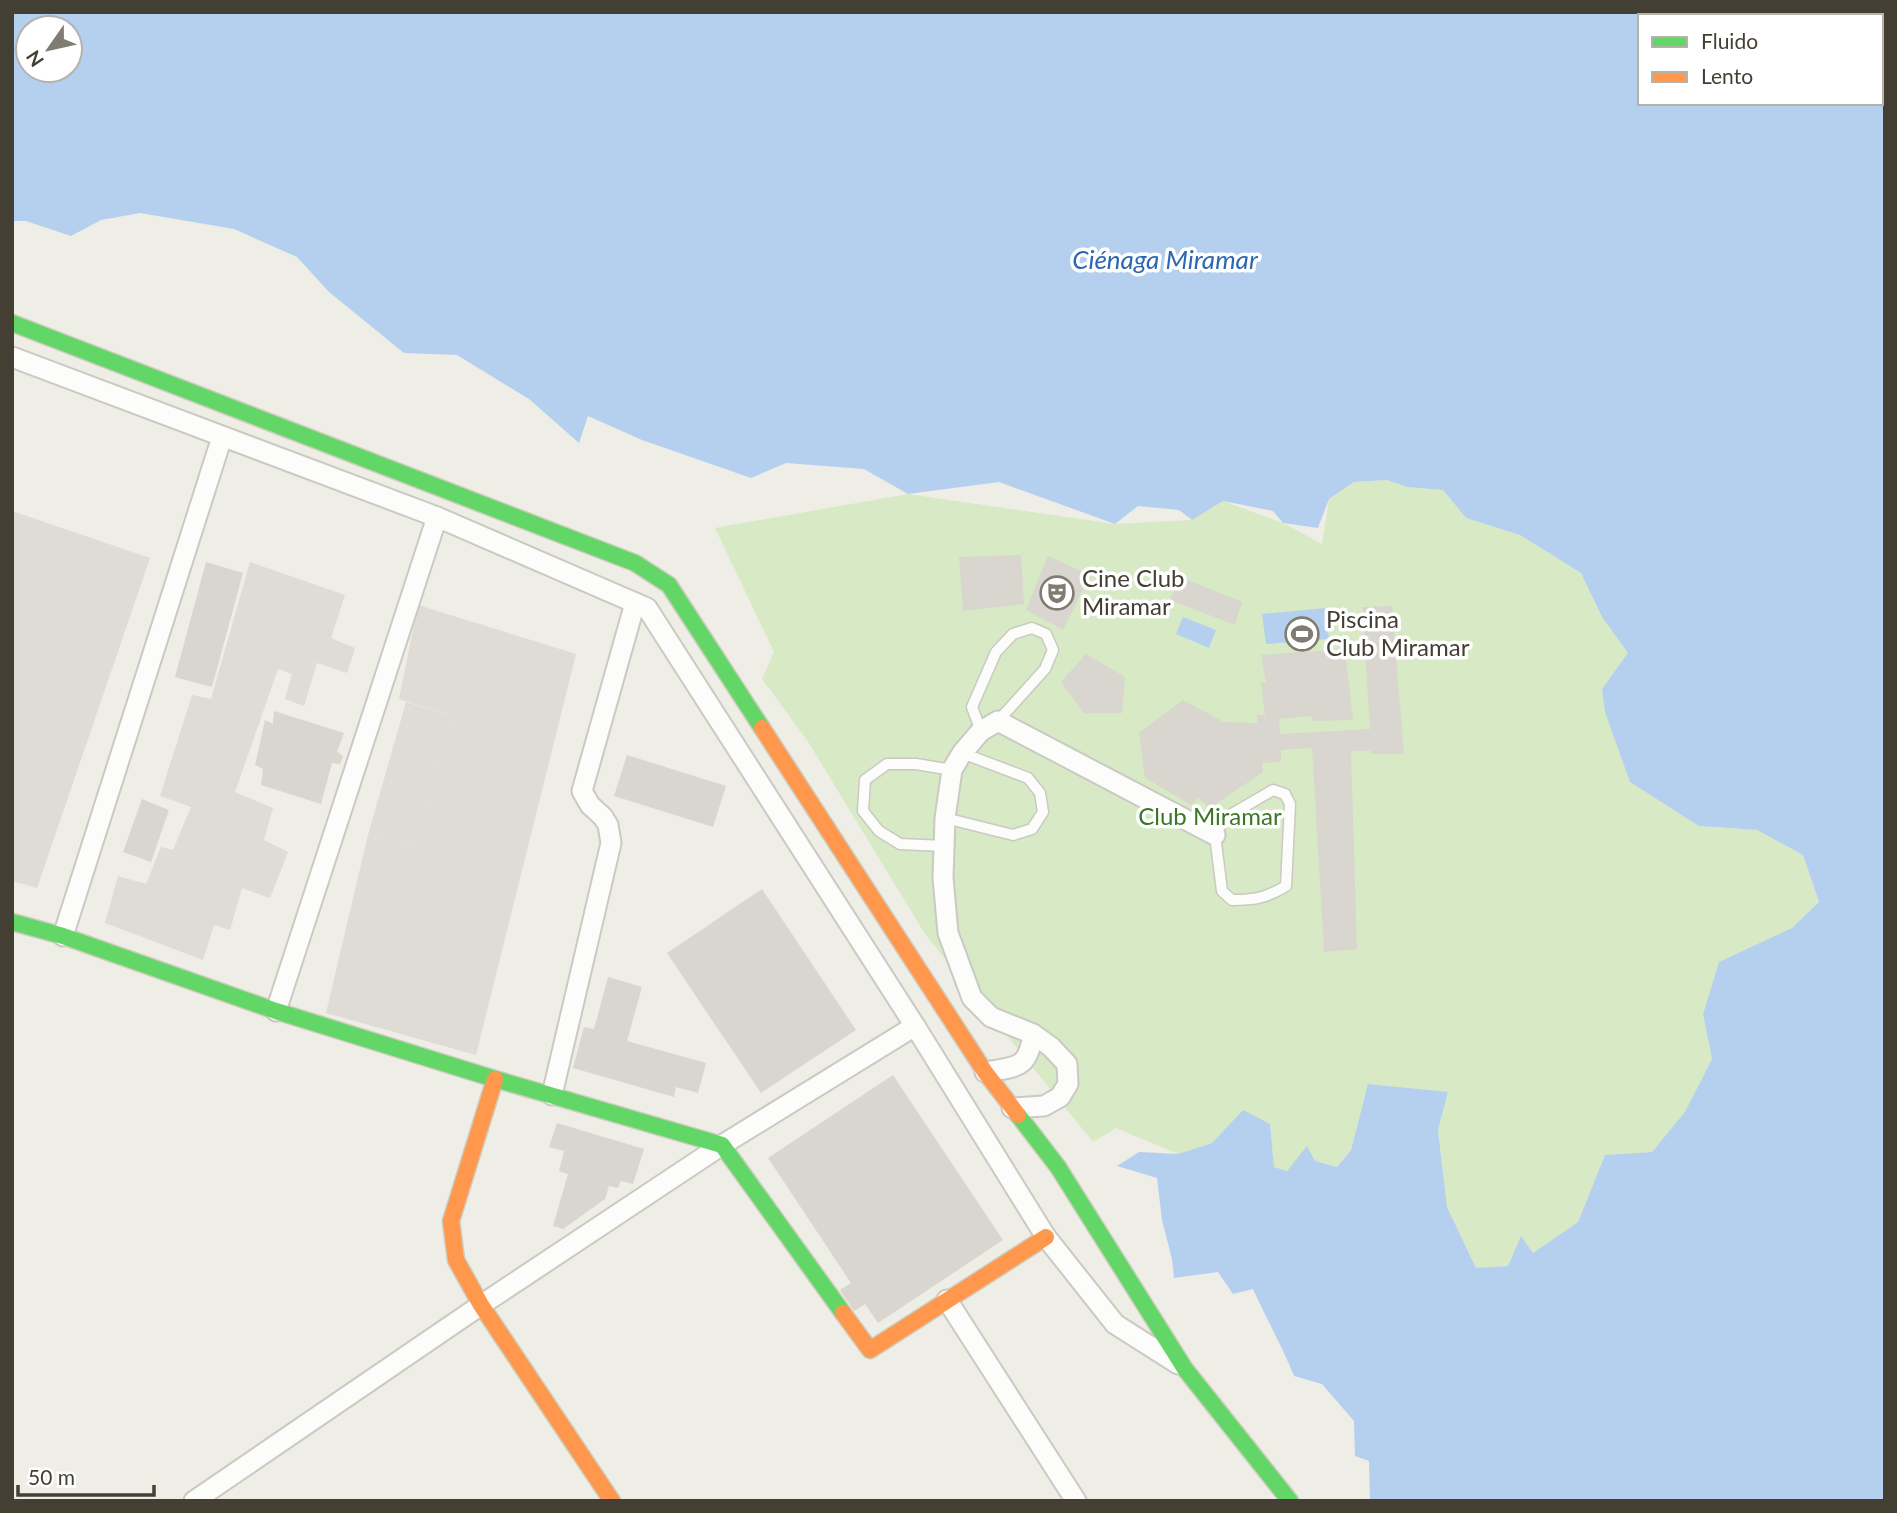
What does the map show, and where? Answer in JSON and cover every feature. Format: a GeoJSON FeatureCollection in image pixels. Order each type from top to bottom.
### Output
{"type":"FeatureCollection","features":[{"type":"Feature","properties":{"kind":"street"},"geometry":{"type":"LineString","coordinates":[[12,323],[635,563],[669,585],[985,1072],[1058,1167],[1185,1369],[1290,1501]]}},
{"type":"Feature","properties":{"kind":"street"},"geometry":{"type":"LineString","coordinates":[[12,357],[437,517],[648,608],[915,1026],[1046,1237],[1115,1324],[1185,1369]]}},
{"type":"Feature","properties":{"kind":"street"},"geometry":{"type":"LineString","coordinates":[[63,936],[222,437]]}},
{"type":"Feature","properties":{"kind":"street"},"geometry":{"type":"LineString","coordinates":[[276,1011],[437,517]]}},
{"type":"Feature","properties":{"kind":"street"},"geometry":{"type":"LineString","coordinates":[[552,1095],[611,843],[608,825],[590,805],[582,791],[635,603]]}},
{"type":"Feature","properties":{"kind":"street"},"geometry":{"type":"LineString","coordinates":[[1012,1108],[1044,1106],[1060,1097],[1068,1084],[1067,1064],[1051,1046],[1033,1034],[991,1017],[972,998],[948,933],[943,878],[945,818],[957,761],[989,726],[1215,835]]}},
{"type":"Feature","properties":{"kind":"street"},"geometry":{"type":"LineString","coordinates":[[12,922],[63,936],[276,1011],[495,1079],[722,1145],[870,1350],[1046,1237]]}},
{"type":"Feature","properties":{"kind":"street"},"geometry":{"type":"LineString","coordinates":[[194,1501],[722,1145],[915,1026]]}},
{"type":"Feature","properties":{"kind":"street"},"geometry":{"type":"LineString","coordinates":[[985,1072],[1009,1069],[1022,1064],[1031,1050],[1033,1034]]}},
{"type":"Feature","properties":{"kind":"street"},"geometry":{"type":"LineString","coordinates":[[495,1079],[451,1221],[456,1260],[481,1305],[612,1501]]}},
{"type":"Feature","properties":{"kind":"street"},"geometry":{"type":"LineString","coordinates":[[947,1300],[1076,1501]]}},
{"type":"Feature","properties":{"kind":"lane"},"geometry":{"type":"LineString","coordinates":[[1032,628],[1046,634],[1053,650],[1045,669],[989,726],[972,707],[996,652],[1013,634],[1032,628]]}},
{"type":"Feature","properties":{"kind":"lane"},"geometry":{"type":"LineString","coordinates":[[944,846],[900,844],[879,831],[863,811],[865,780],[887,764],[957,761],[1028,778],[1040,793],[1044,812],[1032,829],[1013,835],[945,818]]}},
{"type":"Feature","properties":{"kind":"lane"},"geometry":{"type":"LineString","coordinates":[[1273,790],[1285,794],[1290,804],[1286,886],[1256,900],[1232,900],[1222,891],[1215,835],[1225,818],[1273,790]]}},
{"type":"Feature","properties":{"kind":"shaded area"},"geometry":{"type":"Polygon","coordinates":[[[12,511],[150,558],[37,888],[12,881],[12,511]]]}},
{"type":"Feature","properties":{"kind":"shaded area"},"geometry":{"type":"Polygon","coordinates":[[[250,562],[345,595],[331,638],[355,648],[347,673],[317,663],[304,706],[285,699],[292,674],[278,669],[235,792],[273,808],[264,840],[288,852],[270,898],[242,888],[230,930],[214,925],[203,960],[105,923],[118,876],[146,884],[161,847],[173,850],[191,807],[160,796],[192,695],[211,699],[250,562]]]}},
{"type":"Feature","properties":{"kind":"shaded area"},"geometry":{"type":"Polygon","coordinates":[[[418,605],[576,654],[476,1055],[326,1013],[368,835],[413,846],[452,716],[399,699],[418,605]]]}},
{"type":"Feature","properties":{"kind":"shaded area"},"geometry":{"type":"Polygon","coordinates":[[[406,702],[452,716],[413,846],[368,835],[406,702]]]}},
{"type":"Feature","properties":{"kind":"green space","name":"Club Miramar"},"geometry":{"type":"Polygon","coordinates":[[[1387,480],[1407,487],[1443,490],[1466,518],[1520,535],[1581,573],[1602,617],[1629,653],[1699,826],[1757,830],[1803,855],[1819,903],[1792,928],[1719,963],[1703,1013],[1712,1059],[1685,1113],[1652,1152],[1605,1155],[1578,1222],[1533,1253],[1521,1237],[1508,1266],[1476,1268],[1447,1207],[1438,1129],[1448,1093],[1369,1084],[1351,1150],[1337,1167],[1315,1161],[1287,1171],[1274,1167],[1270,1124],[1178,1154],[1116,1128],[1093,1142],[925,934],[807,740],[762,679],[774,652],[715,528],[908,494],[1115,524],[1192,520],[1223,501],[1283,523],[1322,544],[1329,499],[1354,482],[1387,480]]]}},
{"type":"Feature","properties":{"kind":"water","name":"Ciénaga Miramar"},"geometry":{"type":"Polygon","coordinates":[[[12,12],[1766,12],[1638,14],[1638,105],[1883,105],[1885,90],[1885,1501],[1370,1501],[1369,1461],[1355,1456],[1354,1421],[1322,1384],[1294,1376],[1253,1289],[1233,1294],[1218,1272],[1174,1278],[1162,1220],[1157,1178],[1117,1166],[1139,1152],[1178,1154],[1212,1143],[1243,1110],[1270,1124],[1274,1167],[1287,1171],[1307,1146],[1315,1161],[1337,1167],[1351,1150],[1368,1084],[1448,1092],[1438,1130],[1447,1207],[1476,1268],[1508,1266],[1521,1236],[1533,1253],[1578,1222],[1605,1155],[1652,1152],[1685,1112],[1712,1059],[1703,1014],[1719,962],[1792,928],[1819,902],[1803,855],[1757,830],[1699,826],[1630,782],[1605,712],[1602,689],[1628,653],[1602,617],[1581,573],[1520,535],[1466,518],[1443,490],[1407,487],[1387,480],[1354,482],[1329,499],[1318,528],[1283,523],[1273,511],[1223,501],[1192,520],[1179,510],[1138,506],[1115,524],[999,482],[908,494],[864,469],[786,463],[751,478],[642,440],[588,416],[579,443],[529,399],[457,355],[404,353],[329,292],[297,257],[234,229],[140,213],[101,220],[71,236],[26,221],[12,221],[12,12]]]}},
{"type":"Feature","properties":{"kind":"water"},"geometry":{"type":"Polygon","coordinates":[[[1326,608],[1329,639],[1266,644],[1262,614],[1326,608]]]}},
{"type":"Feature","properties":{"kind":"water"},"geometry":{"type":"Polygon","coordinates":[[[1183,617],[1216,630],[1209,648],[1176,634],[1183,617]]]}},
{"type":"Feature","properties":{"kind":"building"},"geometry":{"type":"Polygon","coordinates":[[[1021,555],[1024,604],[963,611],[959,557],[1021,555]]]}},
{"type":"Feature","properties":{"kind":"building","name":"Cine Club Miramar"},"geometry":{"type":"Polygon","coordinates":[[[1048,556],[1090,575],[1063,630],[1026,610],[1048,556]]]}},
{"type":"Feature","properties":{"kind":"building"},"geometry":{"type":"Polygon","coordinates":[[[206,562],[243,573],[212,687],[175,677],[206,562]]]}},
{"type":"Feature","properties":{"kind":"building"},"geometry":{"type":"Polygon","coordinates":[[[1180,577],[1242,602],[1235,625],[1170,600],[1180,577]]]}},
{"type":"Feature","properties":{"kind":"building"},"geometry":{"type":"Polygon","coordinates":[[[1392,606],[1404,754],[1351,751],[1357,949],[1324,952],[1312,748],[1281,750],[1281,762],[1262,763],[1263,772],[1210,808],[1198,798],[1191,805],[1145,778],[1139,733],[1183,700],[1224,722],[1257,723],[1257,715],[1265,715],[1261,683],[1266,682],[1261,655],[1345,649],[1353,720],[1313,721],[1312,716],[1279,719],[1280,734],[1370,729],[1362,607],[1392,606]]]}},
{"type":"Feature","properties":{"kind":"building"},"geometry":{"type":"Polygon","coordinates":[[[1086,654],[1125,677],[1122,713],[1084,713],[1061,682],[1086,654]]]}},
{"type":"Feature","properties":{"kind":"building"},"geometry":{"type":"Polygon","coordinates":[[[274,711],[344,733],[337,752],[343,756],[340,764],[332,763],[321,804],[261,785],[263,769],[255,765],[265,720],[273,724],[274,711]]]}},
{"type":"Feature","properties":{"kind":"building"},"geometry":{"type":"Polygon","coordinates":[[[627,755],[726,786],[713,827],[614,796],[627,755]]]}},
{"type":"Feature","properties":{"kind":"building"},"geometry":{"type":"Polygon","coordinates":[[[142,799],[169,810],[151,862],[123,852],[142,799]]]}},
{"type":"Feature","properties":{"kind":"building"},"geometry":{"type":"Polygon","coordinates":[[[762,889],[856,1030],[761,1093],[667,953],[762,889]]]}},
{"type":"Feature","properties":{"kind":"building"},"geometry":{"type":"Polygon","coordinates":[[[608,977],[642,987],[627,1041],[706,1063],[698,1093],[676,1087],[674,1097],[573,1068],[584,1027],[594,1029],[608,977]]]}},
{"type":"Feature","properties":{"kind":"building"},"geometry":{"type":"Polygon","coordinates":[[[893,1075],[1003,1240],[878,1323],[865,1304],[854,1311],[840,1290],[851,1283],[768,1158],[893,1075]]]}},
{"type":"Feature","properties":{"kind":"building"},"geometry":{"type":"Polygon","coordinates":[[[557,1123],[644,1149],[633,1184],[621,1181],[618,1188],[609,1186],[605,1199],[563,1229],[553,1226],[568,1174],[559,1171],[564,1151],[549,1147],[557,1123]]]}},
{"type":"Feature","properties":{"kind":"traffic: fast"},"geometry":{"type":"LineString","coordinates":[[12,323],[635,563],[669,585],[762,728]]}},
{"type":"Feature","properties":{"kind":"traffic: fast"},"geometry":{"type":"LineString","coordinates":[[12,922],[63,936],[276,1011],[495,1079],[722,1145],[843,1313]]}},
{"type":"Feature","properties":{"kind":"traffic: fast"},"geometry":{"type":"LineString","coordinates":[[1018,1115],[1058,1167],[1185,1369],[1290,1501]]}},
{"type":"Feature","properties":{"kind":"traffic: slow"},"geometry":{"type":"LineString","coordinates":[[762,728],[985,1072],[1018,1115]]}},
{"type":"Feature","properties":{"kind":"traffic: slow"},"geometry":{"type":"LineString","coordinates":[[495,1079],[451,1221],[456,1260],[481,1305],[612,1501]]}},
{"type":"Feature","properties":{"kind":"traffic: slow"},"geometry":{"type":"LineString","coordinates":[[843,1313],[870,1350],[1046,1237]]}},
{"type":"Feature","properties":{"kind":"place","name":"Cine Club Miramar"},"geometry":{"type":"Point","coordinates":[1057,593]}},
{"type":"Feature","properties":{"kind":"place","name":"Piscina Club Miramar"},"geometry":{"type":"Point","coordinates":[1302,634]}}]}
